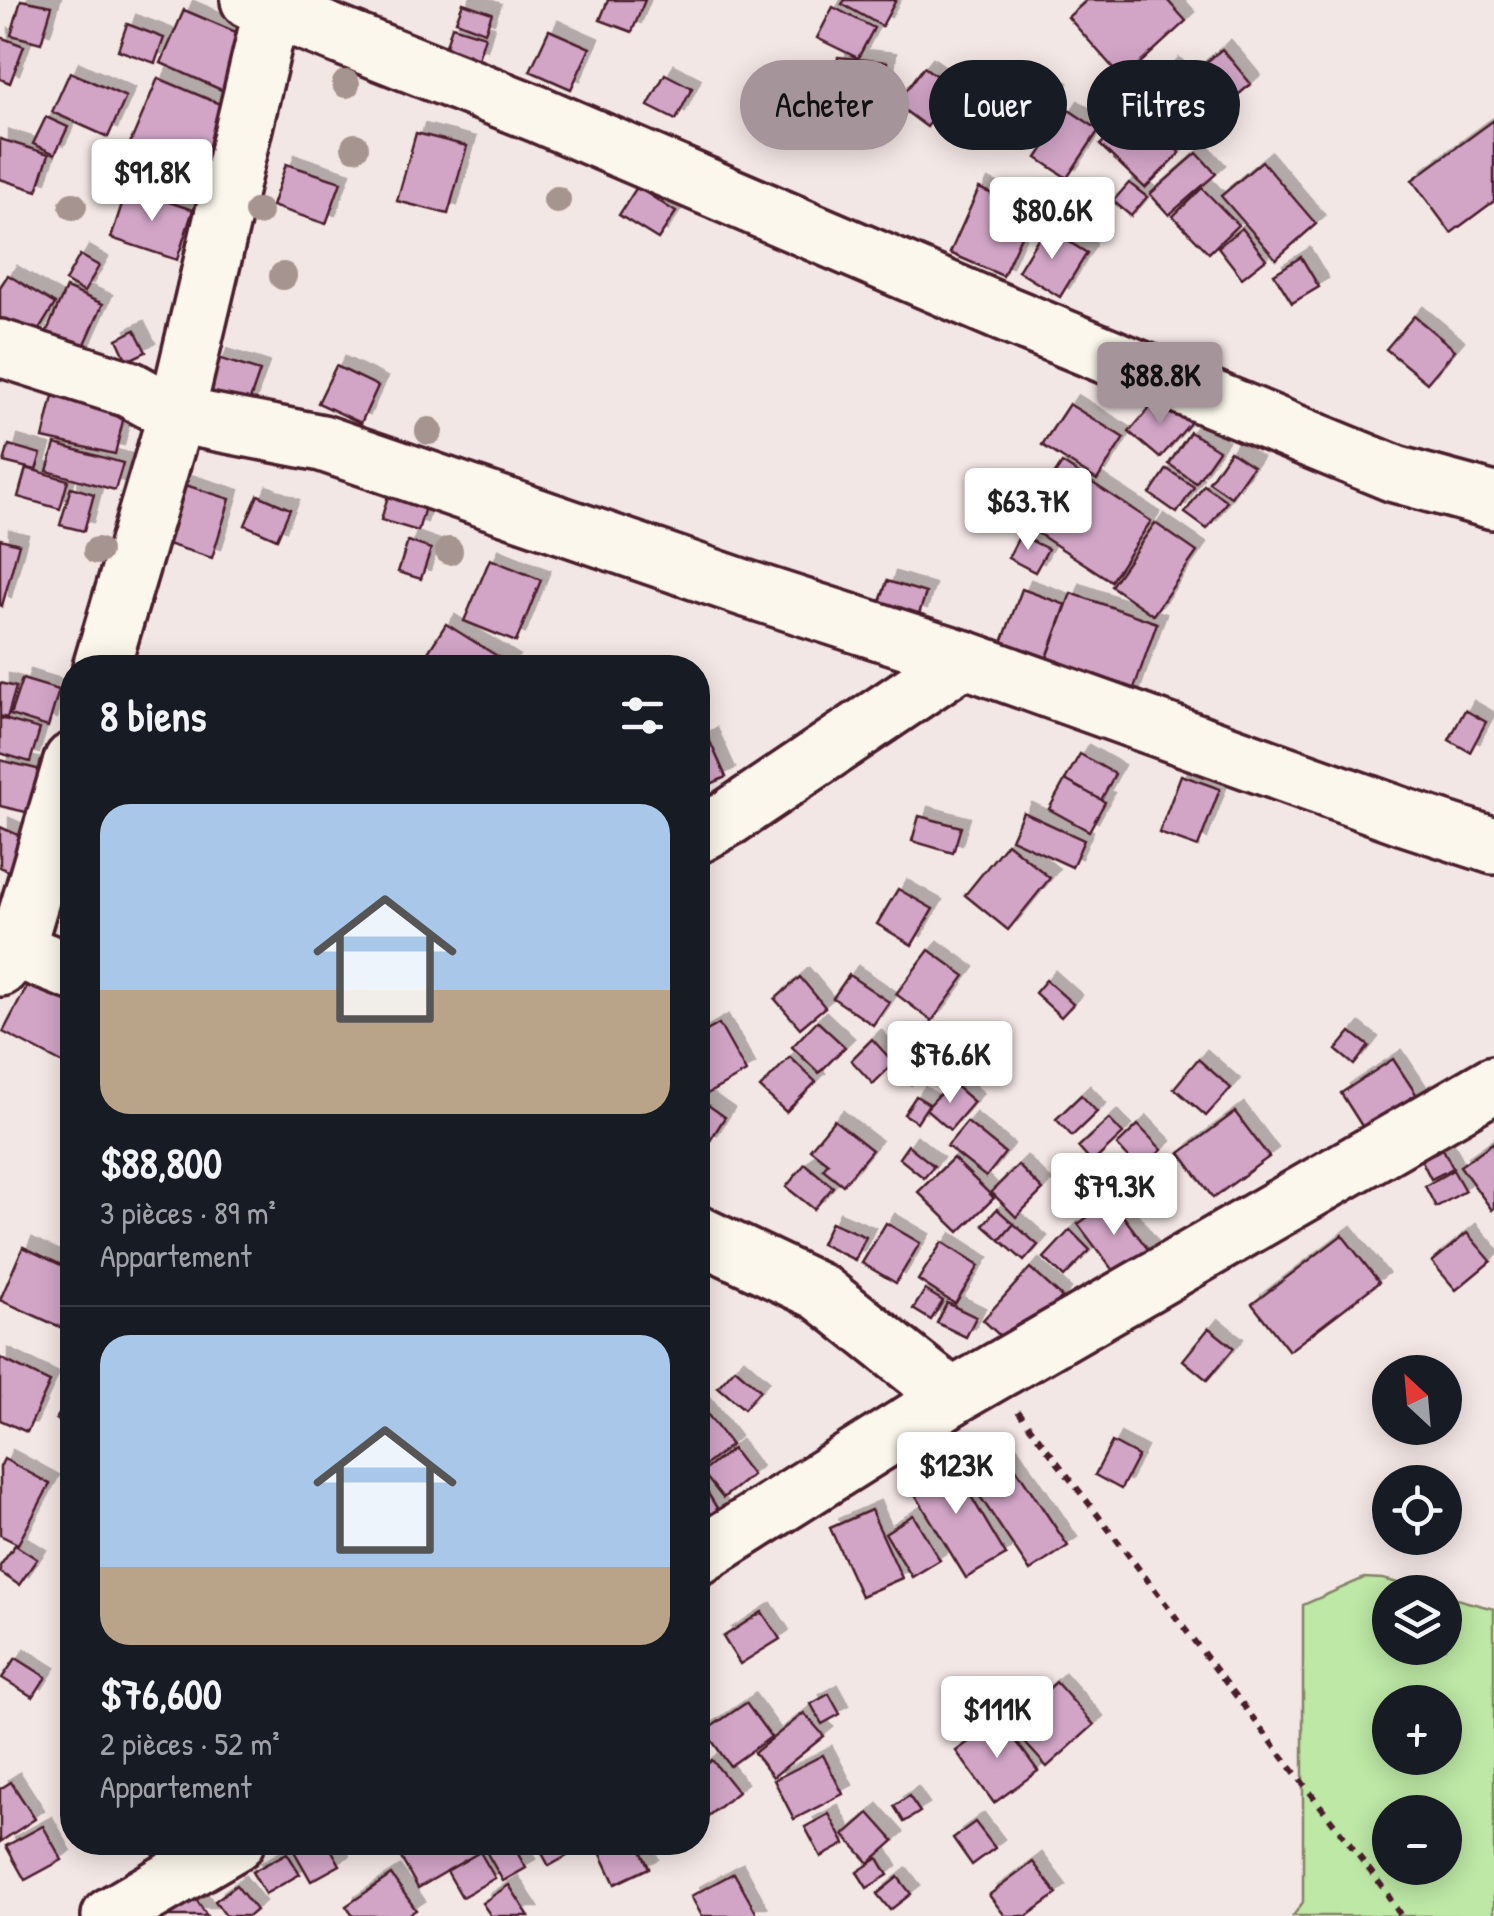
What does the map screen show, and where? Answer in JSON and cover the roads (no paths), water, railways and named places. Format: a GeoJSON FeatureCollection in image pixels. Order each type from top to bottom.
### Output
{"type":"FeatureCollection","features":[{"type":"Feature","properties":{"kind":"street"},"geometry":{"type":"LineString","coordinates":[[104,655],[176,414],[264,3],[1395,474],[1494,501]]}},
{"type":"Feature","properties":{"kind":"street"},"geometry":{"type":"LineString","coordinates":[[0,348],[129,388],[176,414],[322,443],[964,659],[1494,846]]}},
{"type":"Feature","properties":{"kind":"street"},"geometry":{"type":"LineString","coordinates":[[710,829],[964,659]]}},
{"type":"Feature","properties":{"kind":"street"},"geometry":{"type":"LineString","coordinates":[[60,795],[5,952],[60,968]]}},
{"type":"Feature","properties":{"kind":"street"},"geometry":{"type":"LineString","coordinates":[[710,1549],[971,1386],[1494,1084]]}},
{"type":"Feature","properties":{"kind":"street"},"geometry":{"type":"LineString","coordinates":[[710,1240],[820,1292],[971,1386]]}},
{"type":"Feature","properties":{"kind":"street"},"geometry":{"type":"LineString","coordinates":[[110,1916],[214,1855]]}}]}
